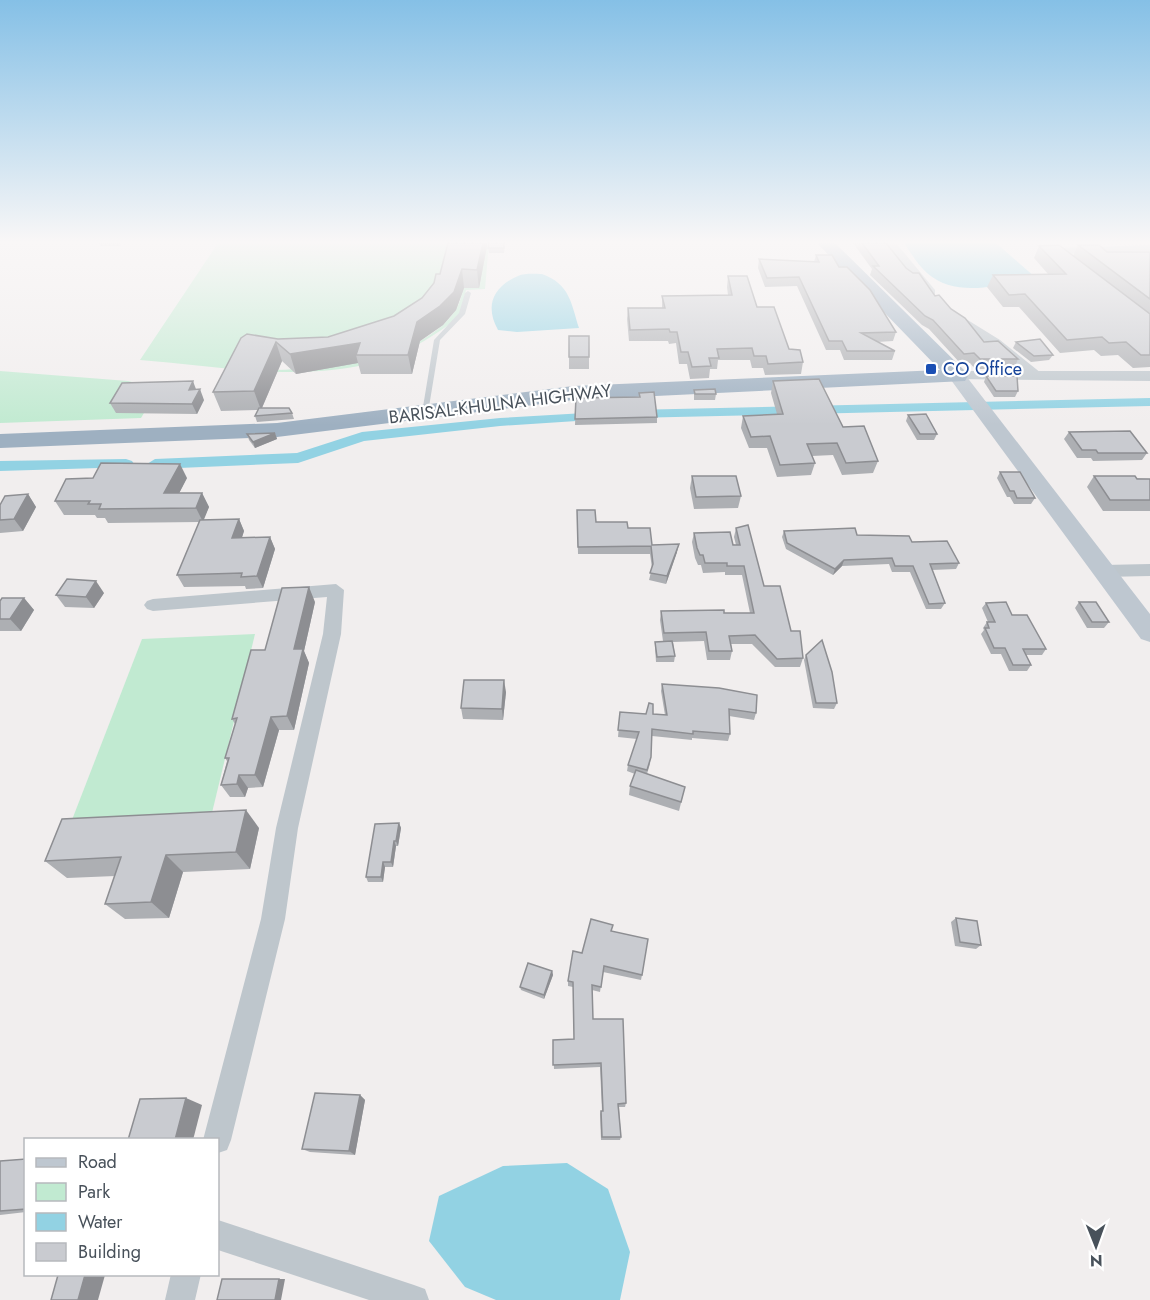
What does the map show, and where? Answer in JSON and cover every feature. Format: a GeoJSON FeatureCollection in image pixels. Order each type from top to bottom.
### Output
{"type":"FeatureCollection","features":[{"type":"Feature","properties":{"kind":"highway"},"geometry":{"type":"LineString","coordinates":[[886,304],[964,385]]}},
{"type":"Feature","properties":{"kind":"highway"},"geometry":{"type":"LineString","coordinates":[[894,378],[910,360],[918,336]]}},
{"type":"Feature","properties":{"kind":"highway","name":"BARISAL-KHULNA HIGHWAY"},"geometry":{"type":"LineString","coordinates":[[0,441],[277,430],[573,393],[894,378],[964,385]]}},
{"type":"Feature","properties":{"kind":"main road"},"geometry":{"type":"LineString","coordinates":[[964,385],[1150,632]]}},
{"type":"Feature","properties":{"kind":"street"},"geometry":{"type":"LineString","coordinates":[[942,304],[1036,376]]}},
{"type":"Feature","properties":{"kind":"street"},"geometry":{"type":"LineString","coordinates":[[964,385],[1036,376],[1150,376]]}},
{"type":"Feature","properties":{"kind":"street"},"geometry":{"type":"LineString","coordinates":[[1104,571],[1150,570]]}},
{"type":"Feature","properties":{"kind":"street"},"geometry":{"type":"LineString","coordinates":[[153,605],[336,590],[332,634],[287,828],[273,919],[218,1138]]}},
{"type":"Feature","properties":{"kind":"street"},"geometry":{"type":"LineString","coordinates":[[219,1235],[414,1300]]}},
{"type":"Feature","properties":{"kind":"street"},"geometry":{"type":"LineString","coordinates":[[180,1300],[186,1276]]}},
{"type":"Feature","properties":{"kind":"lane"},"geometry":{"type":"LineString","coordinates":[[425,413],[437,340],[462,314],[465,304]]}},
{"type":"Feature","properties":{"kind":"green space"},"geometry":{"type":"Polygon","coordinates":[[[178,304],[430,304],[281,357],[273,370],[321,365],[410,346],[443,325],[459,304],[463,304],[458,316],[448,326],[399,354],[364,365],[328,370],[252,371],[140,360],[178,304]]]}},
{"type":"Feature","properties":{"kind":"green space"},"geometry":{"type":"Polygon","coordinates":[[[0,371],[128,381],[159,388],[141,418],[0,423],[0,371]]]}},
{"type":"Feature","properties":{"kind":"green space"},"geometry":{"type":"Polygon","coordinates":[[[255,634],[211,817],[70,825],[142,639],[255,634]]]}},
{"type":"Feature","properties":{"kind":"water"},"geometry":{"type":"Polygon","coordinates":[[[492,304],[571,304],[579,328],[517,332],[498,330],[494,322],[492,304]]]}},
{"type":"Feature","properties":{"kind":"water"},"geometry":{"type":"Polygon","coordinates":[[[567,1163],[608,1189],[630,1252],[620,1300],[496,1300],[465,1287],[429,1241],[439,1196],[503,1166],[567,1163]]]}},
{"type":"Feature","properties":{"kind":"building"},"geometry":{"type":"Polygon","coordinates":[[[413,304],[442,304],[417,322],[408,355],[356,355],[360,343],[290,354],[276,342],[254,391],[213,392],[241,338],[247,334],[278,339],[328,337],[394,316],[413,304]]]}},
{"type":"Feature","properties":{"kind":"building"},"geometry":{"type":"Polygon","coordinates":[[[664,304],[756,304],[757,307],[774,307],[789,349],[800,350],[803,362],[768,364],[766,356],[754,356],[752,348],[717,349],[719,358],[709,358],[711,366],[692,367],[688,352],[681,352],[677,332],[670,332],[669,329],[630,330],[628,308],[665,308],[664,304]]]}},
{"type":"Feature","properties":{"kind":"building"},"geometry":{"type":"Polygon","coordinates":[[[812,304],[878,304],[896,332],[861,333],[895,351],[847,351],[842,341],[829,341],[812,304]]]}},
{"type":"Feature","properties":{"kind":"building"},"geometry":{"type":"Polygon","coordinates":[[[912,304],[946,304],[965,318],[984,342],[998,341],[1018,359],[980,359],[974,353],[964,354],[933,320],[912,304]]]}},
{"type":"Feature","properties":{"kind":"building"},"geometry":{"type":"Polygon","coordinates":[[[1034,304],[1136,304],[1150,314],[1150,355],[1141,355],[1126,342],[1109,343],[1102,337],[1067,340],[1034,304]]]}},
{"type":"Feature","properties":{"kind":"building"},"geometry":{"type":"Polygon","coordinates":[[[569,336],[589,336],[589,357],[569,357],[569,336]]]}},
{"type":"Feature","properties":{"kind":"building"},"geometry":{"type":"Polygon","coordinates":[[[1040,339],[1053,355],[1034,356],[1016,342],[1040,339]]]}},
{"type":"Feature","properties":{"kind":"building"},"geometry":{"type":"Polygon","coordinates":[[[986,376],[1017,376],[1018,391],[996,391],[986,376]]]}},
{"type":"Feature","properties":{"kind":"building"},"geometry":{"type":"Polygon","coordinates":[[[819,379],[843,427],[864,426],[878,461],[846,463],[837,443],[807,444],[815,463],[780,465],[770,436],[751,437],[743,416],[783,414],[773,381],[819,379]]]}},
{"type":"Feature","properties":{"kind":"building"},"geometry":{"type":"Polygon","coordinates":[[[193,381],[189,390],[200,389],[192,404],[110,403],[122,383],[193,381]]]}},
{"type":"Feature","properties":{"kind":"building"},"geometry":{"type":"Polygon","coordinates":[[[715,389],[716,394],[695,394],[694,390],[715,389]]]}},
{"type":"Feature","properties":{"kind":"building"},"geometry":{"type":"Polygon","coordinates":[[[654,392],[657,417],[575,419],[576,398],[640,397],[639,393],[654,392]]]}},
{"type":"Feature","properties":{"kind":"building"},"geometry":{"type":"Polygon","coordinates":[[[259,408],[289,408],[292,413],[255,416],[259,408]]]}},
{"type":"Feature","properties":{"kind":"building"},"geometry":{"type":"Polygon","coordinates":[[[926,414],[937,434],[920,434],[908,415],[926,414]]]}},
{"type":"Feature","properties":{"kind":"building"},"geometry":{"type":"Polygon","coordinates":[[[1130,431],[1147,453],[1098,453],[1096,450],[1082,450],[1069,432],[1130,431]]]}},
{"type":"Feature","properties":{"kind":"building"},"geometry":{"type":"Polygon","coordinates":[[[275,433],[253,442],[247,434],[275,433]]]}},
{"type":"Feature","properties":{"kind":"building"},"geometry":{"type":"Polygon","coordinates":[[[101,463],[180,464],[164,493],[202,493],[196,508],[99,509],[101,504],[88,504],[90,501],[55,501],[66,479],[93,478],[101,463]]]}},
{"type":"Feature","properties":{"kind":"building"},"geometry":{"type":"Polygon","coordinates":[[[1000,472],[1020,472],[1035,498],[1017,498],[1014,491],[1010,491],[1000,472]]]}},
{"type":"Feature","properties":{"kind":"building"},"geometry":{"type":"Polygon","coordinates":[[[692,476],[736,476],[741,496],[696,497],[692,476]]]}},
{"type":"Feature","properties":{"kind":"building"},"geometry":{"type":"Polygon","coordinates":[[[1094,476],[1135,476],[1137,479],[1150,479],[1150,500],[1110,500],[1094,476]]]}},
{"type":"Feature","properties":{"kind":"building"},"geometry":{"type":"Polygon","coordinates":[[[28,494],[14,519],[0,520],[0,505],[5,496],[28,494]]]}},
{"type":"Feature","properties":{"kind":"building"},"geometry":{"type":"Polygon","coordinates":[[[577,510],[595,510],[596,522],[627,522],[628,528],[650,528],[652,545],[679,544],[667,576],[650,573],[653,564],[651,546],[578,547],[577,510]]]}},
{"type":"Feature","properties":{"kind":"building"},"geometry":{"type":"Polygon","coordinates":[[[239,519],[232,538],[270,537],[257,576],[241,577],[242,573],[177,575],[200,520],[239,519]]]}},
{"type":"Feature","properties":{"kind":"building"},"geometry":{"type":"Polygon","coordinates":[[[748,525],[764,586],[780,586],[791,631],[800,631],[803,658],[777,659],[755,635],[729,636],[732,651],[709,651],[706,632],[664,633],[661,611],[724,610],[724,613],[754,613],[744,566],[705,563],[703,555],[700,555],[697,548],[694,533],[730,532],[733,545],[740,545],[736,528],[748,525]]]}},
{"type":"Feature","properties":{"kind":"building"},"geometry":{"type":"Polygon","coordinates":[[[855,528],[857,535],[909,536],[912,542],[947,541],[959,563],[930,564],[945,603],[929,604],[913,566],[895,566],[892,558],[844,560],[835,569],[787,543],[784,531],[855,528]]]}},
{"type":"Feature","properties":{"kind":"building"},"geometry":{"type":"Polygon","coordinates":[[[67,579],[96,581],[86,597],[56,595],[67,579]]]}},
{"type":"Feature","properties":{"kind":"building"},"geometry":{"type":"Polygon","coordinates":[[[309,587],[294,649],[303,649],[287,716],[271,717],[255,775],[239,775],[237,784],[221,785],[229,758],[225,758],[237,718],[232,719],[251,650],[265,650],[282,588],[309,587]]]}},
{"type":"Feature","properties":{"kind":"building"},"geometry":{"type":"Polygon","coordinates":[[[2,598],[24,598],[10,619],[0,619],[2,598]]]}},
{"type":"Feature","properties":{"kind":"building"},"geometry":{"type":"Polygon","coordinates":[[[1006,602],[1012,615],[1027,615],[1046,649],[1023,649],[1031,665],[1013,665],[1005,648],[994,648],[985,628],[989,628],[987,622],[995,622],[986,603],[1006,602]]]}},
{"type":"Feature","properties":{"kind":"building"},"geometry":{"type":"Polygon","coordinates":[[[1079,602],[1096,602],[1109,622],[1092,622],[1079,602]]]}},
{"type":"Feature","properties":{"kind":"building"},"geometry":{"type":"Polygon","coordinates":[[[822,640],[832,672],[837,703],[816,703],[806,655],[822,640]]]}},
{"type":"Feature","properties":{"kind":"building"},"geometry":{"type":"Polygon","coordinates":[[[672,641],[675,656],[657,657],[655,642],[672,641]]]}},
{"type":"Feature","properties":{"kind":"building"},"geometry":{"type":"Polygon","coordinates":[[[464,680],[504,680],[502,709],[461,708],[464,680]]]}},
{"type":"Feature","properties":{"kind":"building"},"geometry":{"type":"Polygon","coordinates":[[[662,684],[719,688],[757,695],[756,713],[729,709],[730,734],[693,731],[693,734],[652,729],[651,757],[647,770],[628,765],[639,732],[618,730],[620,712],[646,714],[649,703],[653,704],[653,714],[667,715],[662,684]]]}},
{"type":"Feature","properties":{"kind":"building"},"geometry":{"type":"Polygon","coordinates":[[[636,770],[685,787],[681,802],[630,786],[636,770]]]}},
{"type":"Feature","properties":{"kind":"building"},"geometry":{"type":"Polygon","coordinates":[[[246,810],[236,852],[166,855],[151,902],[105,904],[121,857],[45,861],[62,819],[246,810]]]}},
{"type":"Feature","properties":{"kind":"building"},"geometry":{"type":"Polygon","coordinates":[[[399,823],[391,862],[383,862],[381,877],[366,877],[375,824],[399,823]]]}},
{"type":"Feature","properties":{"kind":"building"},"geometry":{"type":"Polygon","coordinates":[[[956,918],[977,921],[981,945],[960,942],[956,918]]]}},
{"type":"Feature","properties":{"kind":"building"},"geometry":{"type":"Polygon","coordinates":[[[591,919],[613,925],[611,931],[648,939],[642,975],[604,966],[601,987],[592,985],[593,1019],[623,1019],[626,1103],[618,1104],[621,1137],[602,1137],[601,1063],[553,1065],[553,1040],[574,1039],[573,982],[568,981],[573,951],[582,953],[591,919]]]}},
{"type":"Feature","properties":{"kind":"building"},"geometry":{"type":"Polygon","coordinates":[[[528,963],[552,971],[544,995],[520,987],[528,963]]]}},
{"type":"Feature","properties":{"kind":"building"},"geometry":{"type":"Polygon","coordinates":[[[315,1093],[360,1095],[349,1151],[302,1149],[315,1093]]]}},
{"type":"Feature","properties":{"kind":"building"},"geometry":{"type":"Polygon","coordinates":[[[186,1098],[176,1138],[129,1138],[140,1099],[186,1098]]]}},
{"type":"Feature","properties":{"kind":"building"},"geometry":{"type":"Polygon","coordinates":[[[24,1159],[24,1209],[0,1211],[0,1161],[24,1159]]]}},
{"type":"Feature","properties":{"kind":"building"},"geometry":{"type":"Polygon","coordinates":[[[58,1276],[85,1276],[78,1300],[51,1300],[58,1276]]]}},
{"type":"Feature","properties":{"kind":"building"},"geometry":{"type":"Polygon","coordinates":[[[222,1279],[279,1279],[275,1300],[217,1300],[222,1279]]]}},
{"type":"Feature","properties":{"kind":"waterway"},"geometry":{"type":"LineString","coordinates":[[631,414],[1150,402]]}},
{"type":"Feature","properties":{"kind":"waterway"},"geometry":{"type":"LineString","coordinates":[[155,464],[298,458],[362,437],[500,422],[602,416]]}},
{"type":"Feature","properties":{"kind":"waterway"},"geometry":{"type":"LineString","coordinates":[[0,466],[126,464]]}},
{"type":"Feature","properties":{"kind":"place","name":"CO Office"},"geometry":{"type":"Point","coordinates":[931,369]}}]}
